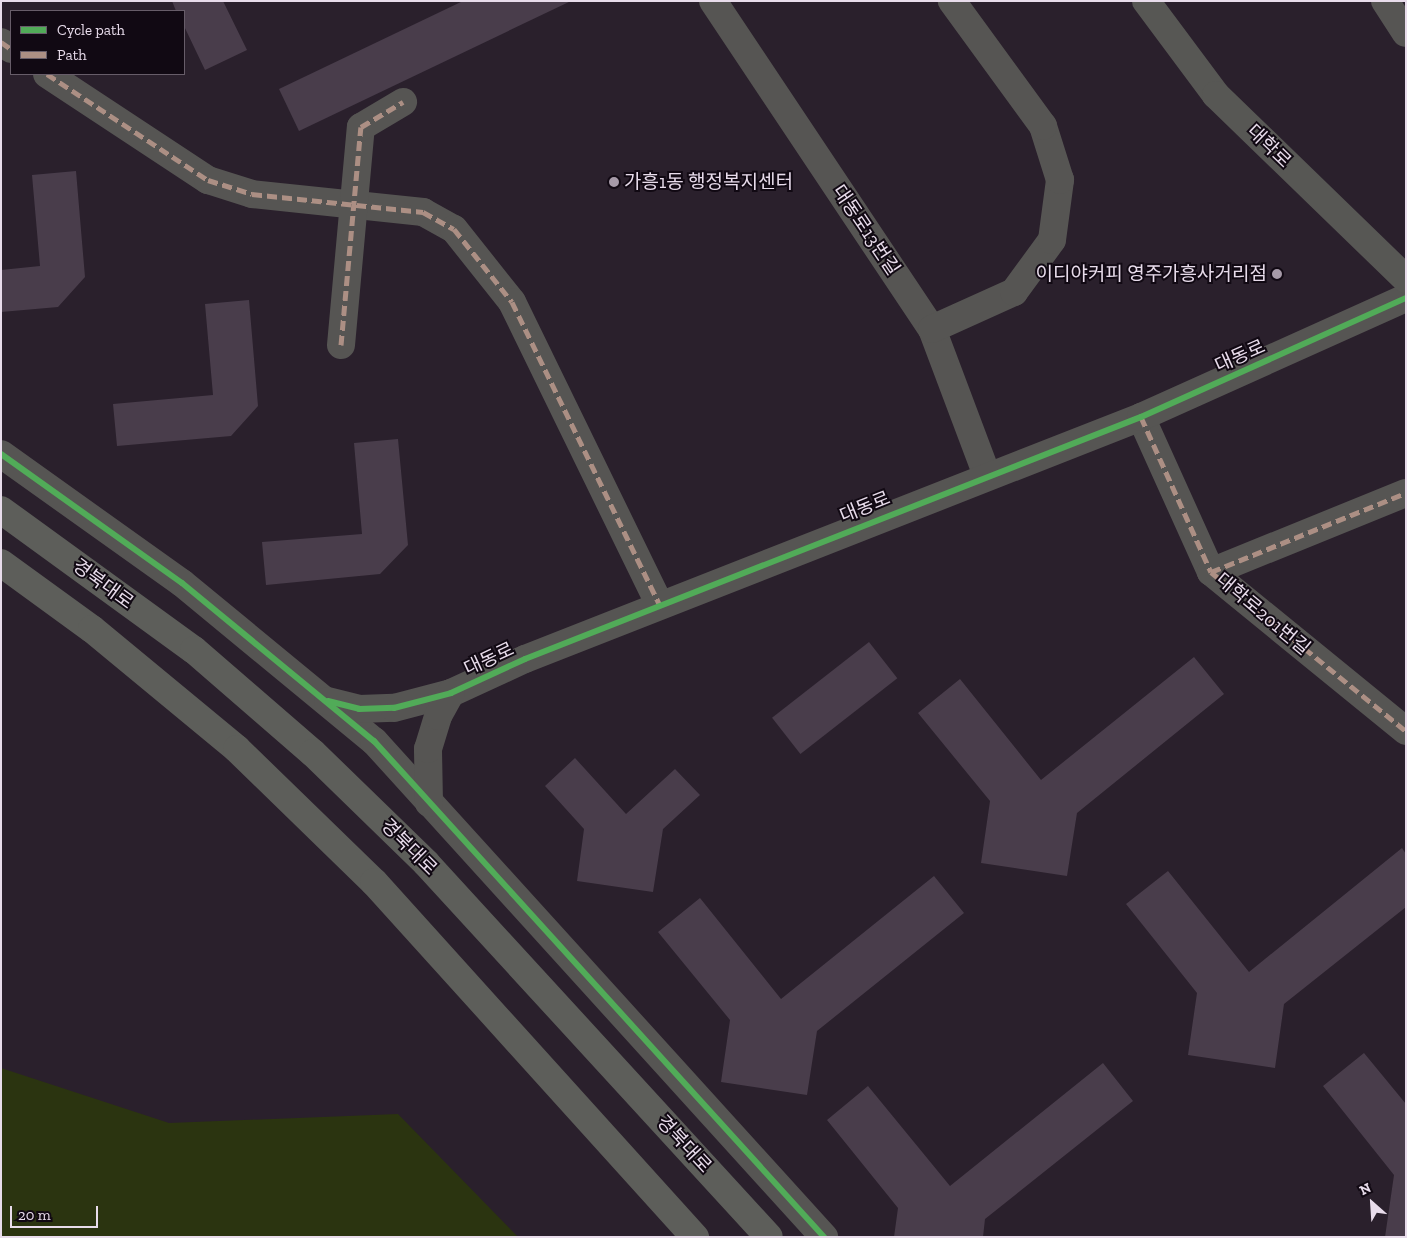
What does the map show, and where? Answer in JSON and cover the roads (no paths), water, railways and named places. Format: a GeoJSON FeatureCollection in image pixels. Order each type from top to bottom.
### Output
{"type":"FeatureCollection","features":[{"type":"Feature","properties":{"kind":"highway","name":"경북대로"},"geometry":{"type":"LineString","coordinates":[[1,510],[194,650],[313,753],[426,863],[769,1237]]}},
{"type":"Feature","properties":{"kind":"highway"},"geometry":{"type":"LineString","coordinates":[[1,563],[92,629],[237,749],[368,875],[695,1237]]}},
{"type":"Feature","properties":{"kind":"main road","name":"대학로"},"geometry":{"type":"LineString","coordinates":[[1146,1],[1216,95],[1406,279]]}},
{"type":"Feature","properties":{"kind":"street","name":"대동로13번길"},"geometry":{"type":"LineString","coordinates":[[713,1],[932,329],[987,475]]}},
{"type":"Feature","properties":{"kind":"street"},"geometry":{"type":"LineString","coordinates":[[932,329],[1014,292],[1052,240],[1060,180],[1043,126],[952,1]]}},
{"type":"Feature","properties":{"kind":"street"},"geometry":{"type":"LineString","coordinates":[[1384,1],[1406,33]]}},
{"type":"Feature","properties":{"kind":"street"},"geometry":{"type":"LineString","coordinates":[[49,75],[208,180],[252,194],[354,201],[422,212],[454,229],[480,257],[512,302],[660,605]]}},
{"type":"Feature","properties":{"kind":"street"},"geometry":{"type":"LineString","coordinates":[[341,345],[361,127],[403,102]]}},
{"type":"Feature","properties":{"kind":"street","name":"대동로"},"geometry":{"type":"LineString","coordinates":[[328,701],[359,709],[394,708],[451,693],[660,605],[987,475],[1140,417],[1406,298]]}},
{"type":"Feature","properties":{"kind":"street"},"geometry":{"type":"LineString","coordinates":[[1140,417],[1211,572]]}},
{"type":"Feature","properties":{"kind":"street"},"geometry":{"type":"LineString","coordinates":[[1,454],[182,583],[328,701],[374,741],[429,804],[824,1237]]}},
{"type":"Feature","properties":{"kind":"street","name":"대학로201번길"},"geometry":{"type":"LineString","coordinates":[[1406,493],[1211,572],[1406,731]]}},
{"type":"Feature","properties":{"kind":"street","name":"대동로"},"geometry":{"type":"LineString","coordinates":[[429,804],[428,749],[438,716],[451,693]]}},
{"type":"Feature","properties":{"kind":"place","name":"가흥1동 행정복지센터"},"geometry":{"type":"Point","coordinates":[614,182]}},
{"type":"Feature","properties":{"kind":"place","name":"이디야커피 영주가흥사거리점"},"geometry":{"type":"Point","coordinates":[1277,274]}}]}
